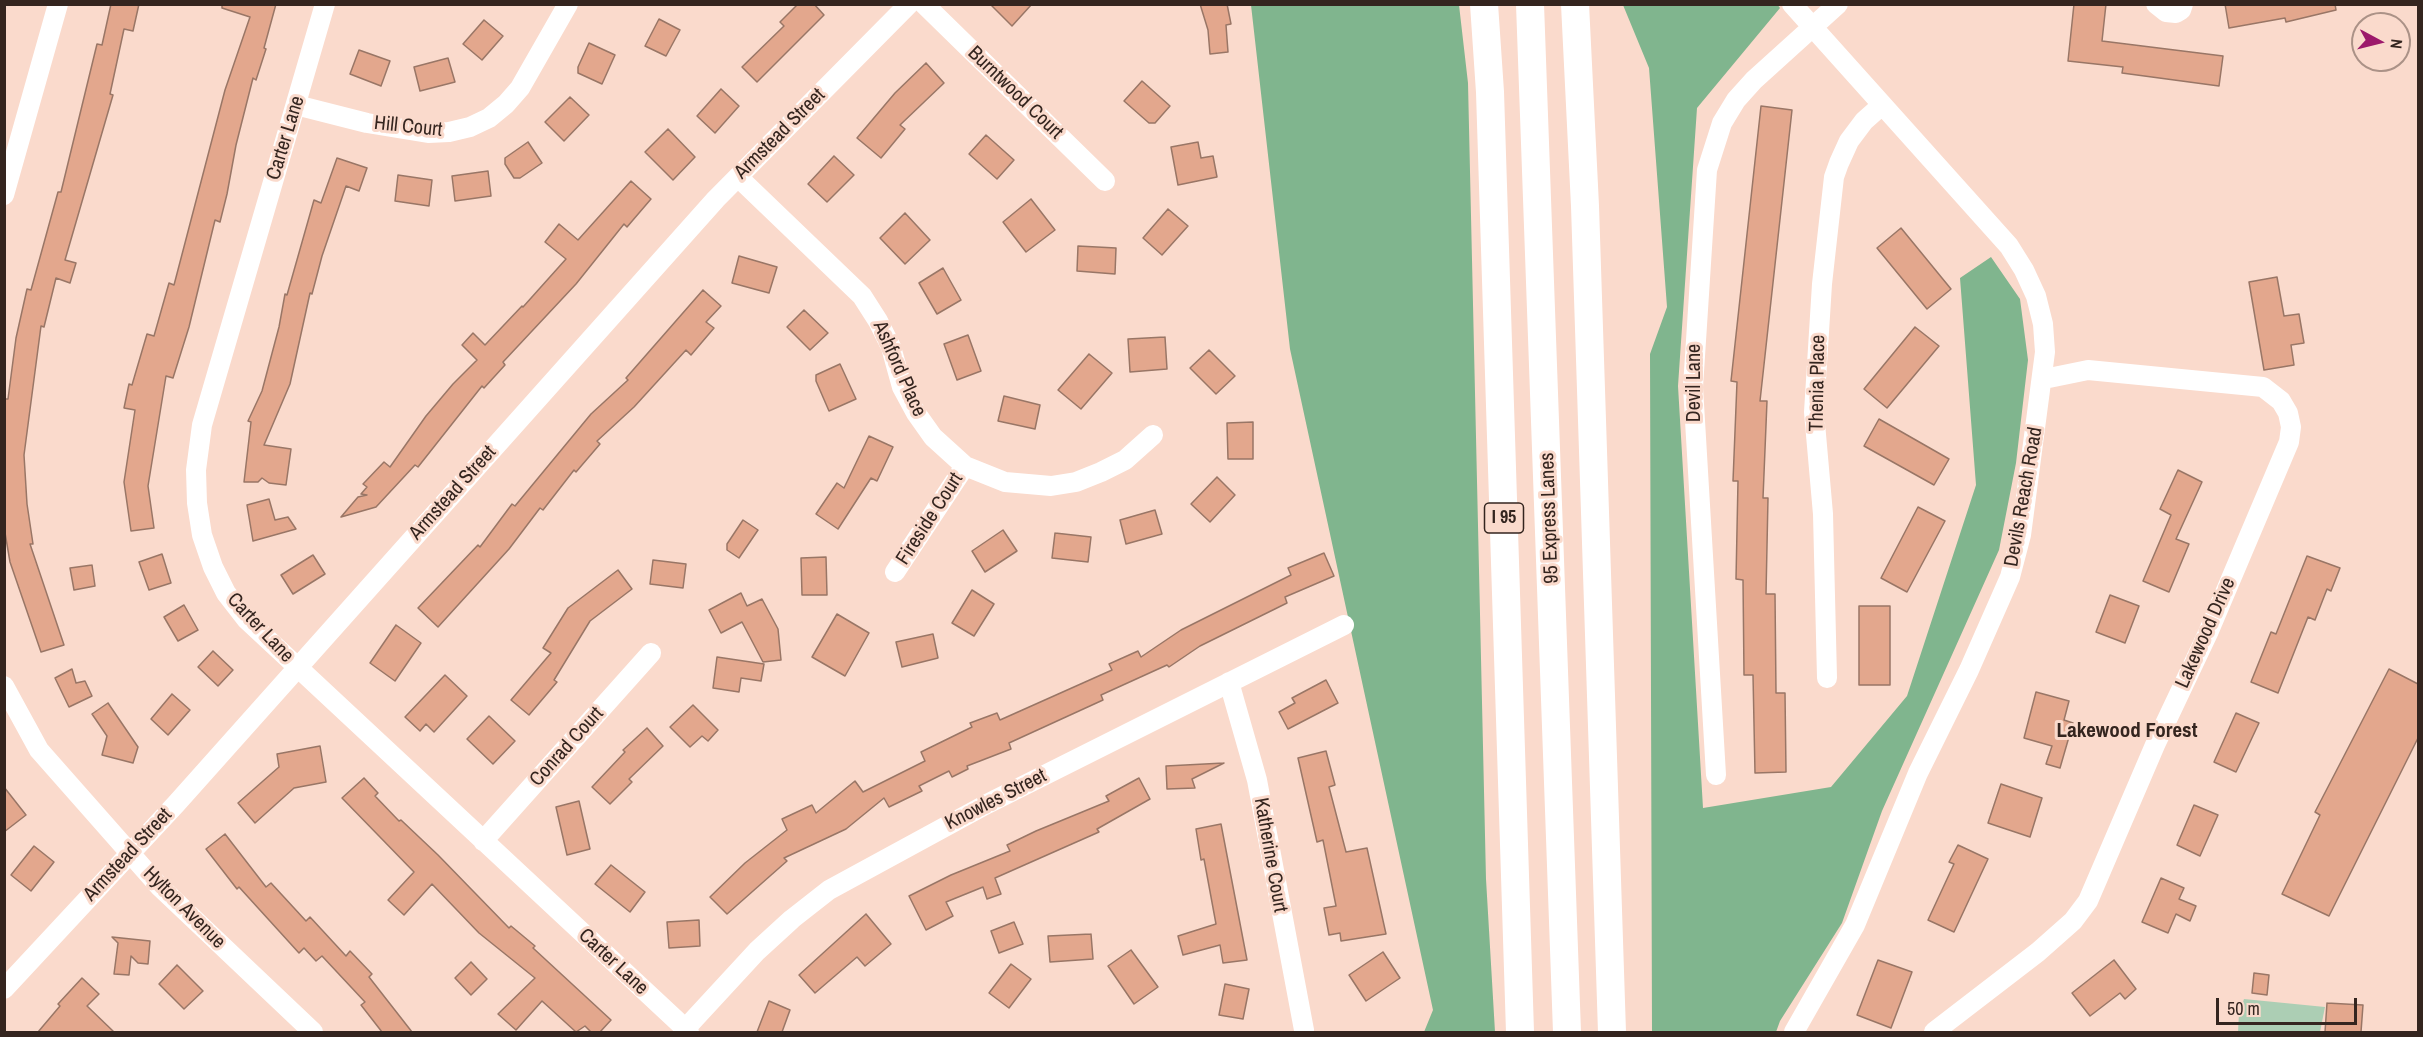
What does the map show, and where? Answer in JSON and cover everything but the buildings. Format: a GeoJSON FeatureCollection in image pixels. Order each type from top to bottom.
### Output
{"type":"FeatureCollection","features":[{"type":"Feature","properties":{"kind":"highway","name":"I 95"},"geometry":{"type":"LineString","coordinates":[[1484,4],[1491,104],[1521,1032]]}},
{"type":"Feature","properties":{"kind":"highway","name":"95 Express Lanes"},"geometry":{"type":"LineString","coordinates":[[1530,4],[1567,1032]]}},
{"type":"Feature","properties":{"kind":"highway"},"geometry":{"type":"LineString","coordinates":[[1575,4],[1585,218],[1611,1032]]}},
{"type":"Feature","properties":{"kind":"street"},"geometry":{"type":"LineString","coordinates":[[4,195],[58,4]]}},
{"type":"Feature","properties":{"kind":"street","name":"Carter Lane"},"geometry":{"type":"LineString","coordinates":[[325,4],[202,425],[196,470],[196,503],[202,535],[213,567],[226,593],[247,620],[687,1031]]}},
{"type":"Feature","properties":{"kind":"street","name":"Hill Court"},"geometry":{"type":"LineString","coordinates":[[296,105],[367,123],[428,133],[449,132],[470,127],[489,117],[506,104],[520,88],[568,4]]}},
{"type":"Feature","properties":{"kind":"street","name":"Armstead Street"},"geometry":{"type":"LineString","coordinates":[[4,989],[130,853],[738,177],[909,4]]}},
{"type":"Feature","properties":{"kind":"street","name":"Burntwood Court"},"geometry":{"type":"LineString","coordinates":[[924,4],[1105,181]]}},
{"type":"Feature","properties":{"kind":"street","name":"Devils Reach Road"},"geometry":{"type":"LineString","coordinates":[[1792,4],[1812,29],[1925,151],[2018,260],[2034,293],[2043,324],[2045,352],[2044,379],[2021,535],[2010,577],[1969,670],[1918,773],[1855,925],[1794,1032]]}},
{"type":"Feature","properties":{"kind":"street","name":"Devil Lane"},"geometry":{"type":"LineString","coordinates":[[1716,775],[1693,387],[1707,170],[1722,123],[1736,100],[1754,80],[1838,4]]}},
{"type":"Feature","properties":{"kind":"street"},"geometry":{"type":"LineString","coordinates":[[2156,4],[2166,12],[2176,14],[2181,10],[2183,4]]}},
{"type":"Feature","properties":{"kind":"street","name":"Thenia Place"},"geometry":{"type":"LineString","coordinates":[[1827,678],[1824,526],[1814,412],[1822,284],[1834,177],[1850,141],[1864,121],[1882,105]]}},
{"type":"Feature","properties":{"kind":"street","name":"Ashford Place"},"geometry":{"type":"LineString","coordinates":[[738,177],[862,296],[891,347],[902,387],[916,413],[933,437],[964,466],[1005,482],[1051,486],[1076,482],[1125,459],[1153,435]]}},
{"type":"Feature","properties":{"kind":"street","name":"Lakewood Drive"},"geometry":{"type":"LineString","coordinates":[[1934,1032],[2038,952],[2073,921],[2088,901],[2155,745],[2208,633],[2289,442],[2291,427],[2288,413],[2281,401],[2263,387],[2088,370],[2044,379]]}},
{"type":"Feature","properties":{"kind":"street","name":"Fireside Court"},"geometry":{"type":"LineString","coordinates":[[895,572],[964,466]]}},
{"type":"Feature","properties":{"kind":"street","name":"Knowles Street"},"geometry":{"type":"LineString","coordinates":[[687,1031],[757,951],[792,918],[829,890],[987,804],[1344,625]]}},
{"type":"Feature","properties":{"kind":"street","name":"Conrad Court"},"geometry":{"type":"LineString","coordinates":[[483,841],[651,653]]}},
{"type":"Feature","properties":{"kind":"street","name":"Katherine Court"},"geometry":{"type":"LineString","coordinates":[[1229,682],[1257,780],[1304,1030]]}},
{"type":"Feature","properties":{"kind":"street","name":"Hylton Avenue"},"geometry":{"type":"LineString","coordinates":[[4,686],[39,750],[173,902],[285,1003],[313,1032]]}},
{"type":"Feature","properties":{"kind":"green space"},"geometry":{"type":"Polygon","coordinates":[[[1777,4],[1780,8],[1697,108],[1678,386],[1703,808],[1831,787],[1907,696],[1976,485],[1960,278],[1991,257],[2020,299],[2028,360],[2016,463],[1999,550],[1882,811],[1842,923],[1780,1021],[1776,1032],[1652,1032],[1650,354],[1667,307],[1649,68],[1623,5],[1777,4]]]}},
{"type":"Feature","properties":{"kind":"green space"},"geometry":{"type":"Polygon","coordinates":[[[1251,5],[1459,5],[1468,83],[1486,879],[1495,1032],[1424,1032],[1433,1010],[1290,349],[1251,5]]]}},
{"type":"Feature","properties":{"kind":"green space"},"geometry":{"type":"Polygon","coordinates":[[[2244,999],[2325,1007],[2320,1032],[2238,1032],[2239,1013],[2244,999]]]}},
{"type":"Feature","properties":{"kind":"district","name":"Lakewood Forest"},"geometry":{"type":"Point","coordinates":[2127,731]}}]}
